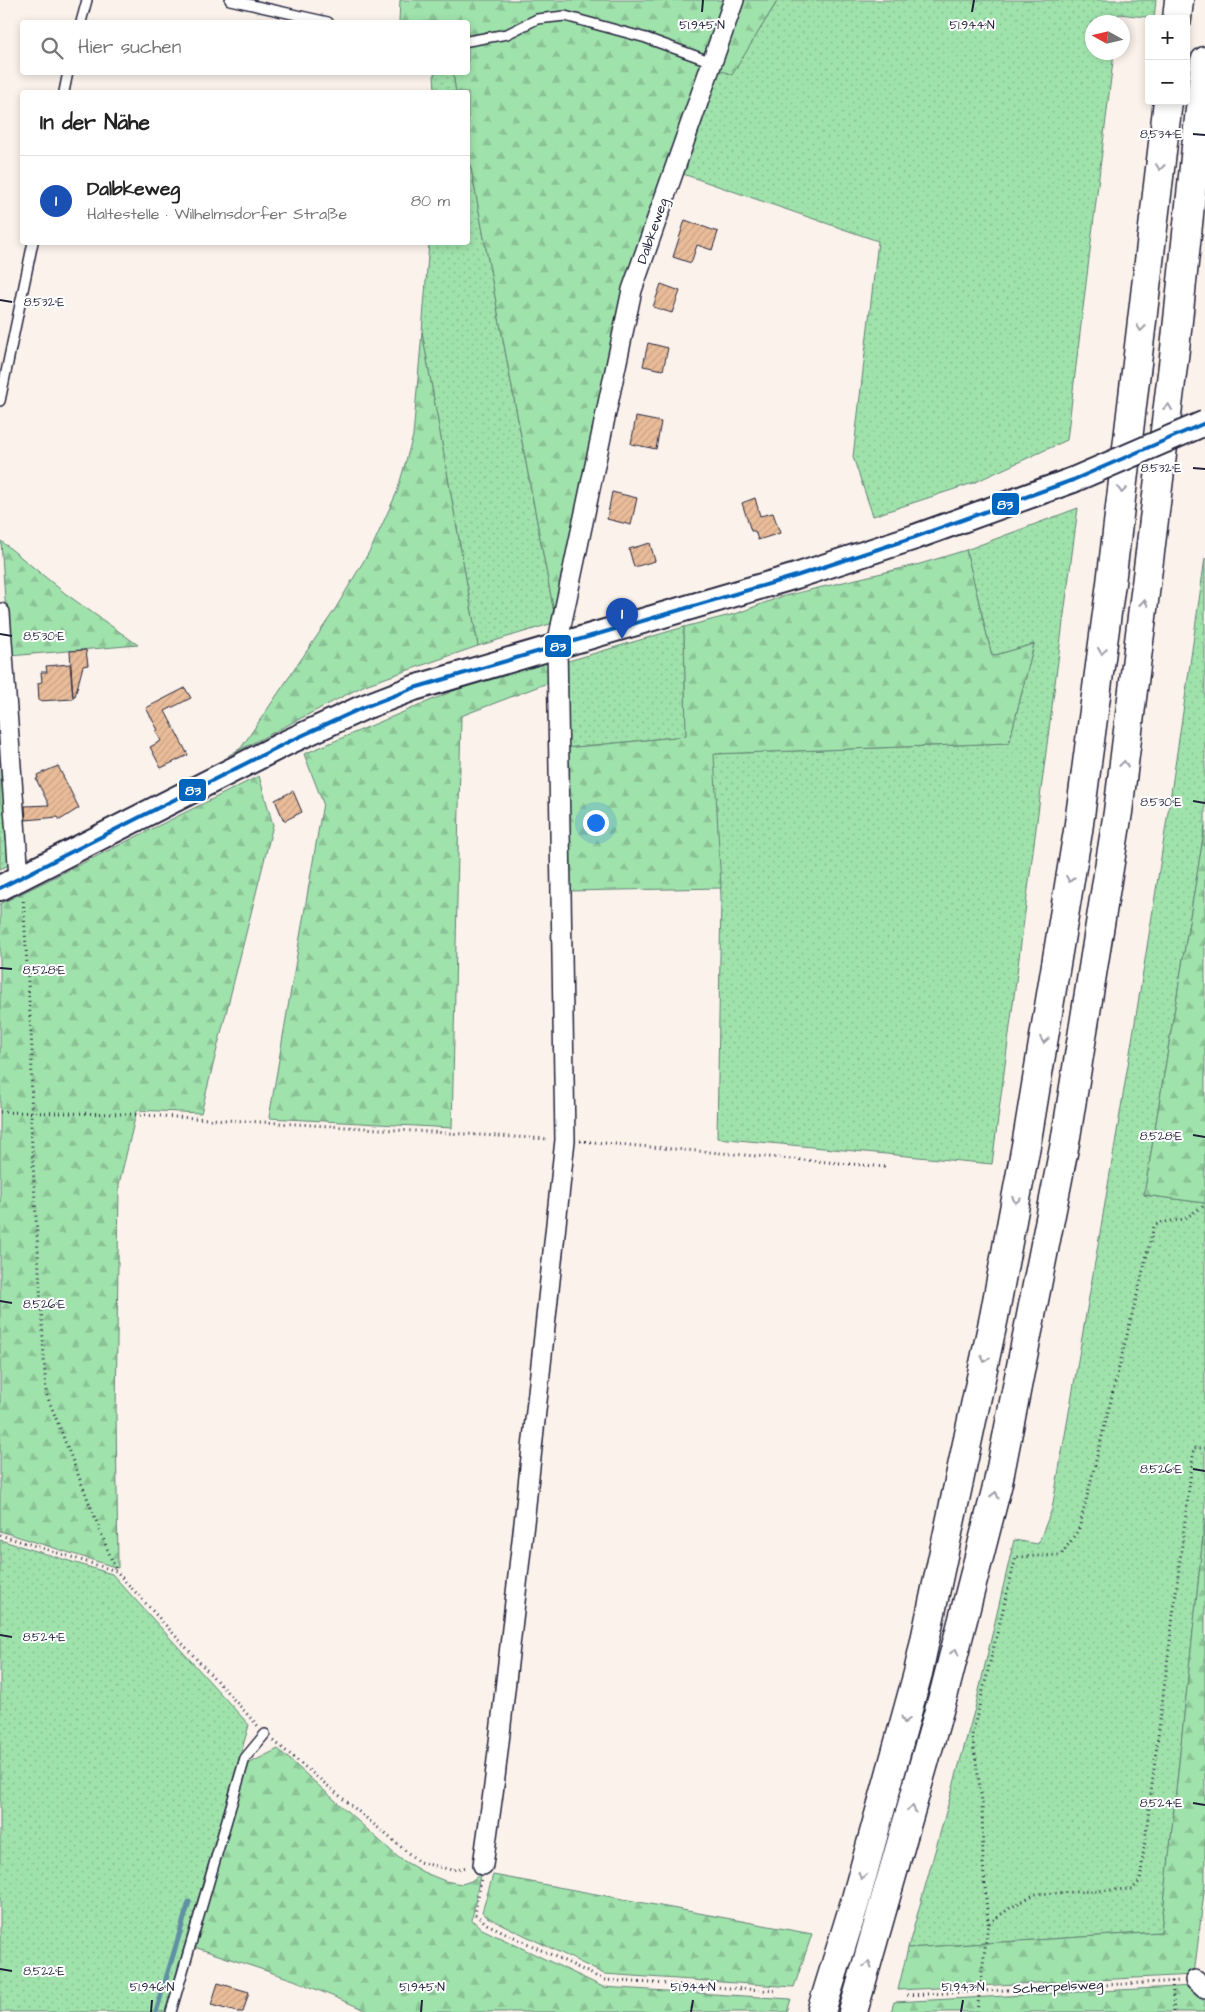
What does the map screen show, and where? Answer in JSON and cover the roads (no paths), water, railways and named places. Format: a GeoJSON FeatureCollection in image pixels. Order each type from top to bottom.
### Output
{"type":"FeatureCollection","features":[{"type":"Feature","properties":{"kind":"highway"},"geometry":{"type":"LineString","coordinates":[[1177,15],[1179,0]]}},
{"type":"Feature","properties":{"kind":"highway"},"geometry":{"type":"LineString","coordinates":[[853,2012],[944,1693],[998,1483],[1064,1153],[1118,812],[1175,349],[1205,61]]}},
{"type":"Feature","properties":{"kind":"highway"},"geometry":{"type":"LineString","coordinates":[[821,2012],[855,1902],[918,1673],[994,1317],[1027,1140],[1080,822],[1114,564],[1168,105]]}},
{"type":"Feature","properties":{"kind":"highway"},"geometry":{"type":"LineString","coordinates":[[1175,349],[1192,296],[1205,233]]}},
{"type":"Feature","properties":{"kind":"street","name":"Dalbkeweg"},"geometry":{"type":"LineString","coordinates":[[483,1865],[522,1542],[565,1140],[557,645],[632,290],[734,0]]}},
{"type":"Feature","properties":{"kind":"street"},"geometry":{"type":"LineString","coordinates":[[0,613],[10,882],[286,743],[362,708],[414,688],[796,576],[915,537],[1073,480],[1205,423]]}},
{"type":"Feature","properties":{"kind":"lane"},"geometry":{"type":"LineString","coordinates":[[82,20],[87,0]]}},
{"type":"Feature","properties":{"kind":"lane"},"geometry":{"type":"LineString","coordinates":[[230,0],[319,20]]}},
{"type":"Feature","properties":{"kind":"lane"},"geometry":{"type":"LineString","coordinates":[[470,41],[507,34],[537,19],[565,16],[646,38],[712,62]]}},
{"type":"Feature","properties":{"kind":"lane"},"geometry":{"type":"LineString","coordinates":[[64,90],[67,75]]}},
{"type":"Feature","properties":{"kind":"lane"},"geometry":{"type":"LineString","coordinates":[[0,401],[32,245]]}},
{"type":"Feature","properties":{"kind":"lane"},"geometry":{"type":"LineString","coordinates":[[171,2012],[245,1758],[265,1734]]}},
{"type":"Feature","properties":{"kind":"waterway"},"geometry":{"type":"LineString","coordinates":[[156,2012],[189,1902]]}},
{"type":"Feature","properties":{"kind":"place","name":"Dalbkeweg"},"geometry":{"type":"Point","coordinates":[622,639]}}]}
